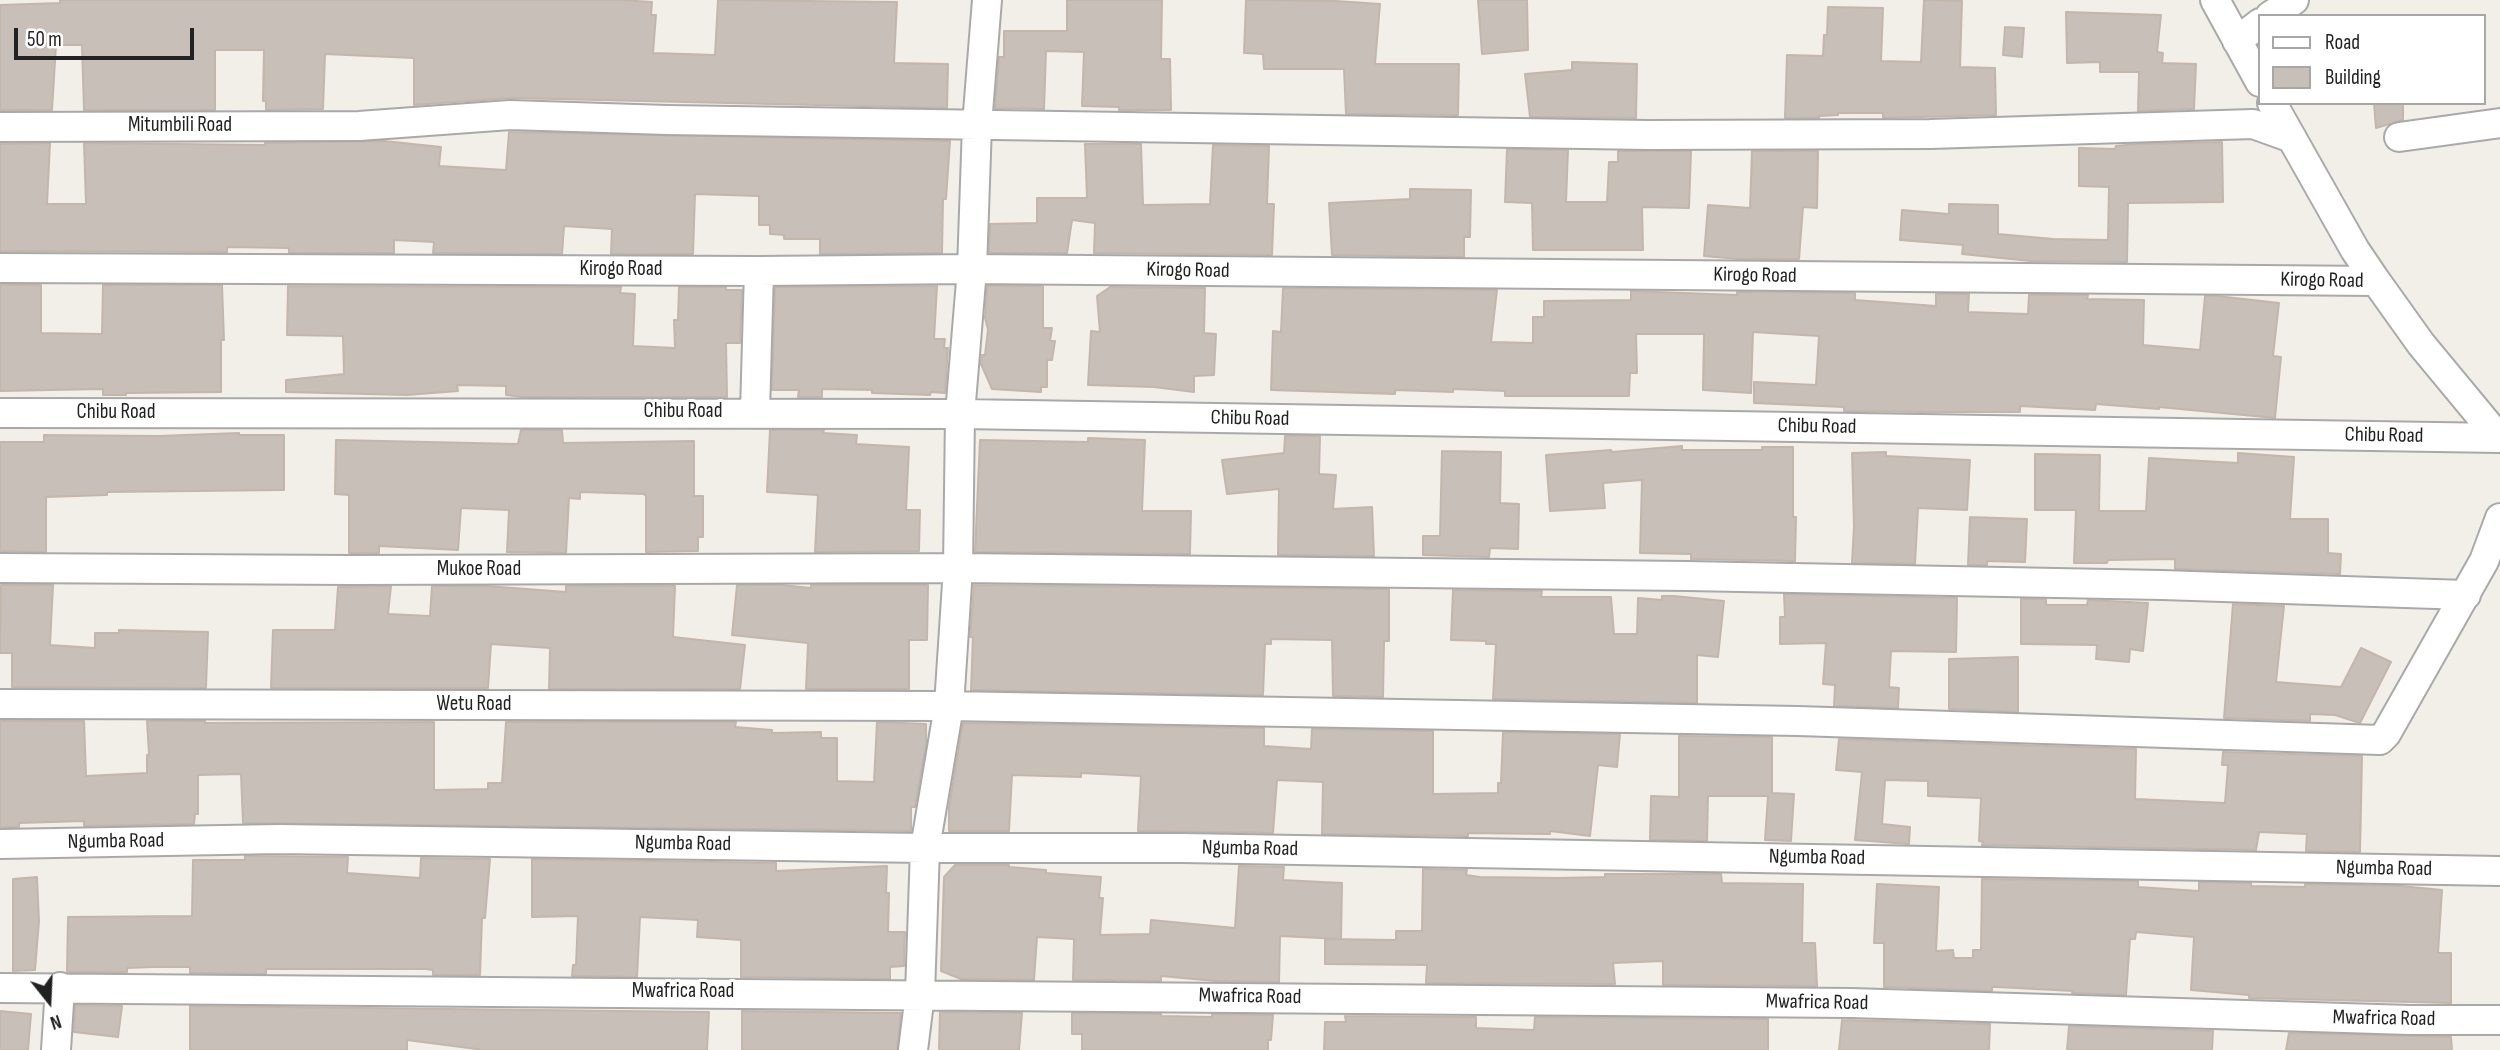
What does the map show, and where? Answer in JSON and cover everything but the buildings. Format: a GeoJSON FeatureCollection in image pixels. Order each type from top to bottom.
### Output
{"type":"FeatureCollection","features":[{"type":"Feature","properties":{"kind":"street"},"geometry":{"type":"LineString","coordinates":[[913,1050],[920,994],[925,848],[948,706],[958,568],[960,414],[972,269],[977,125],[987,0]]}},
{"type":"Feature","properties":{"kind":"street"},"geometry":{"type":"LineString","coordinates":[[2215,0],[2258,78]]}},
{"type":"Feature","properties":{"kind":"street"},"geometry":{"type":"LineString","coordinates":[[2273,14],[2294,0]]}},
{"type":"Feature","properties":{"kind":"street"},"geometry":{"type":"LineString","coordinates":[[2237,41],[2258,25]]}},
{"type":"Feature","properties":{"kind":"street"},"geometry":{"type":"LineString","coordinates":[[2273,105],[2376,281],[2421,344],[2499,437]]}},
{"type":"Feature","properties":{"kind":"street","name":"Mitumbili Road"},"geometry":{"type":"LineString","coordinates":[[0,127],[359,126],[510,115],[667,120],[1649,135],[1930,134],[2253,124],[2291,138]]}},
{"type":"Feature","properties":{"kind":"street"},"geometry":{"type":"LineString","coordinates":[[2399,137],[2500,123]]}},
{"type":"Feature","properties":{"kind":"street","name":"Kirogo Road"},"geometry":{"type":"LineString","coordinates":[[0,268],[759,271],[972,269],[2376,281]]}},
{"type":"Feature","properties":{"kind":"street"},"geometry":{"type":"LineString","coordinates":[[755,412],[759,271]]}},
{"type":"Feature","properties":{"kind":"street","name":"Chibu Road"},"geometry":{"type":"LineString","coordinates":[[0,413],[755,412],[2499,437]]}},
{"type":"Feature","properties":{"kind":"street"},"geometry":{"type":"LineString","coordinates":[[2466,595],[2484,561],[2500,518]]}},
{"type":"Feature","properties":{"kind":"street","name":"Mukoe Road"},"geometry":{"type":"LineString","coordinates":[[0,568],[958,568],[1687,576],[1882,582],[2162,585],[2466,595]]}},
{"type":"Feature","properties":{"kind":"street","name":"Wetu Road"},"geometry":{"type":"LineString","coordinates":[[0,704],[948,706],[1798,721],[2380,740],[2466,595]]}},
{"type":"Feature","properties":{"kind":"street","name":"Ngumba Road"},"geometry":{"type":"LineString","coordinates":[[0,844],[279,839],[925,848],[1211,848],[2500,871]]}},
{"type":"Feature","properties":{"kind":"street"},"geometry":{"type":"LineString","coordinates":[[56,1050],[60,987]]}},
{"type":"Feature","properties":{"kind":"street","name":"Mwafrica Road"},"geometry":{"type":"LineString","coordinates":[[0,988],[1851,1003],[2410,1020],[2500,1020]]}}]}
